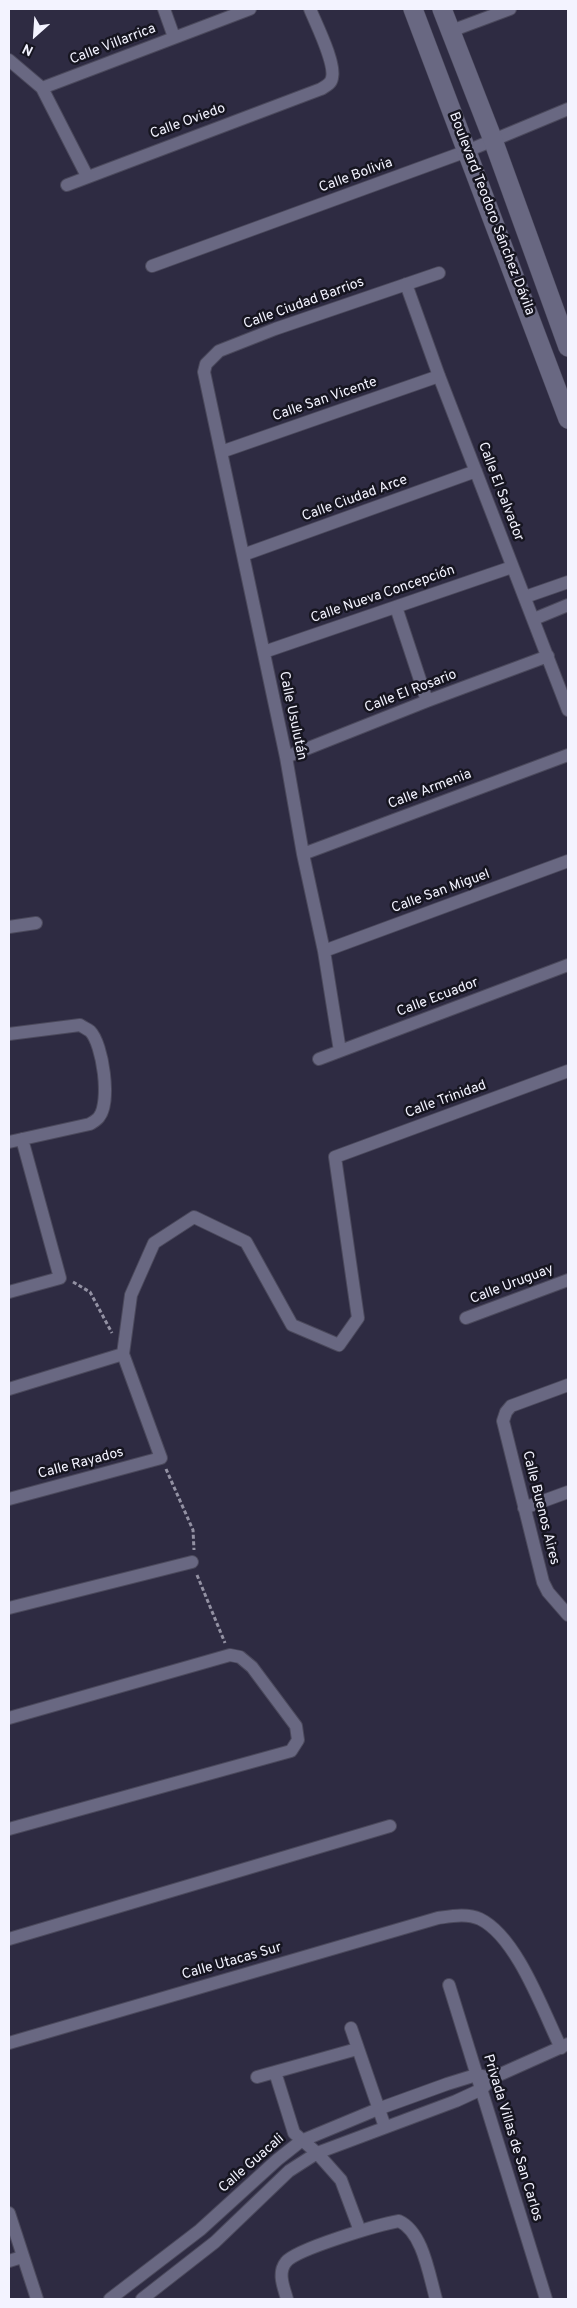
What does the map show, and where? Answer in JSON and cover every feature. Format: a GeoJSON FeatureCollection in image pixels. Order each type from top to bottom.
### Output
{"type":"FeatureCollection","features":[{"type":"Feature","properties":{"kind":"street"},"geometry":{"type":"LineString","coordinates":[[164,9],[174,37]]}},
{"type":"Feature","properties":{"kind":"street","name":"Calle Villarrica"},"geometry":{"type":"LineString","coordinates":[[42,88],[250,9]]}},
{"type":"Feature","properties":{"kind":"street","name":"Calle Oviedo"},"geometry":{"type":"LineString","coordinates":[[67,185],[86,176],[321,89],[330,83],[333,77],[332,66],[310,9]]}},
{"type":"Feature","properties":{"kind":"street","name":"Boulevard Teodoro Sánchez Dávila"},"geometry":{"type":"LineString","coordinates":[[413,9],[568,419]]}},
{"type":"Feature","properties":{"kind":"street","name":"Boulevard Teodoro Sánchez Dávila"},"geometry":{"type":"LineString","coordinates":[[442,9],[493,140],[568,347]]}},
{"type":"Feature","properties":{"kind":"street"},"geometry":{"type":"LineString","coordinates":[[451,31],[510,9]]}},
{"type":"Feature","properties":{"kind":"street"},"geometry":{"type":"LineString","coordinates":[[9,60],[42,88],[86,176]]}},
{"type":"Feature","properties":{"kind":"street","name":"Calle Bolivia"},"geometry":{"type":"LineString","coordinates":[[152,266],[467,151],[568,109]]}},
{"type":"Feature","properties":{"kind":"street","name":"Calle Ciudad Barrios"},"geometry":{"type":"LineString","coordinates":[[206,388],[204,372],[206,364],[219,351],[439,273]]}},
{"type":"Feature","properties":{"kind":"street","name":"Calle El Salvador"},"geometry":{"type":"LineString","coordinates":[[406,284],[439,376],[512,566],[526,597],[568,710]]}},
{"type":"Feature","properties":{"kind":"street","name":"Calle San Vicente"},"geometry":{"type":"LineString","coordinates":[[221,452],[439,376]]}},
{"type":"Feature","properties":{"kind":"street","name":"Calle Usulután"},"geometry":{"type":"LineString","coordinates":[[206,388],[286,758],[303,854],[324,951],[340,1051]]}},
{"type":"Feature","properties":{"kind":"street","name":"Calle Ciudad Arce"},"geometry":{"type":"LineString","coordinates":[[243,555],[476,471]]}},
{"type":"Feature","properties":{"kind":"street","name":"Calle Nueva Concepción"},"geometry":{"type":"LineString","coordinates":[[264,652],[512,566]]}},
{"type":"Feature","properties":{"kind":"street"},"geometry":{"type":"LineString","coordinates":[[526,597],[568,582]]}},
{"type":"Feature","properties":{"kind":"street"},"geometry":{"type":"LineString","coordinates":[[534,618],[568,605]]}},
{"type":"Feature","properties":{"kind":"street"},"geometry":{"type":"LineString","coordinates":[[396,607],[427,701]]}},
{"type":"Feature","properties":{"kind":"street","name":"Calle El Rosario"},"geometry":{"type":"LineString","coordinates":[[286,758],[427,701],[548,656]]}},
{"type":"Feature","properties":{"kind":"street","name":"Calle Armenia"},"geometry":{"type":"LineString","coordinates":[[303,854],[568,755]]}},
{"type":"Feature","properties":{"kind":"street","name":"Calle San Miguel"},"geometry":{"type":"LineString","coordinates":[[324,951],[568,861]]}},
{"type":"Feature","properties":{"kind":"street"},"geometry":{"type":"LineString","coordinates":[[9,927],[36,923]]}},
{"type":"Feature","properties":{"kind":"street","name":"Calle Ecuador"},"geometry":{"type":"LineString","coordinates":[[319,1059],[568,965]]}},
{"type":"Feature","properties":{"kind":"street"},"geometry":{"type":"LineString","coordinates":[[9,1034],[80,1025],[90,1031],[96,1041],[103,1068],[106,1091],[100,1117],[90,1124],[9,1142]]}},
{"type":"Feature","properties":{"kind":"street","name":"Calle Trinidad"},"geometry":{"type":"LineString","coordinates":[[123,1354],[132,1295],[154,1243],[194,1217],[246,1242],[292,1325],[339,1345],[358,1318],[335,1157],[568,1071]]}},
{"type":"Feature","properties":{"kind":"street"},"geometry":{"type":"LineString","coordinates":[[9,1292],[60,1278],[22,1139]]}},
{"type":"Feature","properties":{"kind":"street","name":"Calle Uruguay"},"geometry":{"type":"LineString","coordinates":[[466,1318],[568,1280]]}},
{"type":"Feature","properties":{"kind":"street"},"geometry":{"type":"LineString","coordinates":[[9,1389],[123,1354]]}},
{"type":"Feature","properties":{"kind":"street","name":"Calle Rayados"},"geometry":{"type":"LineString","coordinates":[[9,1499],[161,1458],[123,1354]]}},
{"type":"Feature","properties":{"kind":"street","name":"Calle Buenos Aires"},"geometry":{"type":"LineString","coordinates":[[568,1385],[511,1406],[506,1412],[503,1421],[543,1582],[562,1599],[568,1615]]}},
{"type":"Feature","properties":{"kind":"street"},"geometry":{"type":"LineString","coordinates":[[524,1508],[568,1492]]}},
{"type":"Feature","properties":{"kind":"street"},"geometry":{"type":"LineString","coordinates":[[9,1608],[192,1562]]}},
{"type":"Feature","properties":{"kind":"street"},"geometry":{"type":"LineString","coordinates":[[9,1718],[230,1655],[240,1657],[252,1667],[296,1726],[298,1740],[291,1751],[9,1829]]}},
{"type":"Feature","properties":{"kind":"street"},"geometry":{"type":"LineString","coordinates":[[9,1939],[390,1826]]}},
{"type":"Feature","properties":{"kind":"street","name":"Calle Utacas Sur"},"geometry":{"type":"LineString","coordinates":[[9,2043],[438,1918],[465,1915],[479,1919],[496,1930],[507,1943],[521,1965],[564,2046]]}},
{"type":"Feature","properties":{"kind":"street","name":"Privada Villas de San Carlos"},"geometry":{"type":"LineString","coordinates":[[449,1985],[546,2299]]}},
{"type":"Feature","properties":{"kind":"street"},"geometry":{"type":"LineString","coordinates":[[351,2028],[385,2127]]}},
{"type":"Feature","properties":{"kind":"street"},"geometry":{"type":"LineString","coordinates":[[142,2299],[215,2242],[289,2171],[317,2154],[456,2101],[482,2089],[492,2078],[564,2046]]}},
{"type":"Feature","properties":{"kind":"street"},"geometry":{"type":"LineString","coordinates":[[257,2077],[357,2049]]}},
{"type":"Feature","properties":{"kind":"street"},"geometry":{"type":"LineString","coordinates":[[275,2072],[289,2122],[294,2133],[341,2180],[360,2232]]}},
{"type":"Feature","properties":{"kind":"street","name":"Calle Guacali"},"geometry":{"type":"LineString","coordinates":[[110,2299],[200,2230],[277,2160],[301,2141],[378,2109],[476,2075],[492,2078]]}},
{"type":"Feature","properties":{"kind":"street"},"geometry":{"type":"LineString","coordinates":[[9,2213],[22,2257],[38,2299]]}},
{"type":"Feature","properties":{"kind":"street"},"geometry":{"type":"LineString","coordinates":[[287,2299],[282,2281],[282,2272],[286,2262],[296,2255],[360,2232],[399,2222],[412,2228],[418,2238],[436,2299]]}},
{"type":"Feature","properties":{"kind":"street"},"geometry":{"type":"LineString","coordinates":[[9,2261],[22,2257]]}},
{"type":"Feature","properties":{"kind":"path"},"geometry":{"type":"LineString","coordinates":[[60,1278],[82,1286],[90,1292],[123,1354]]}}]}
